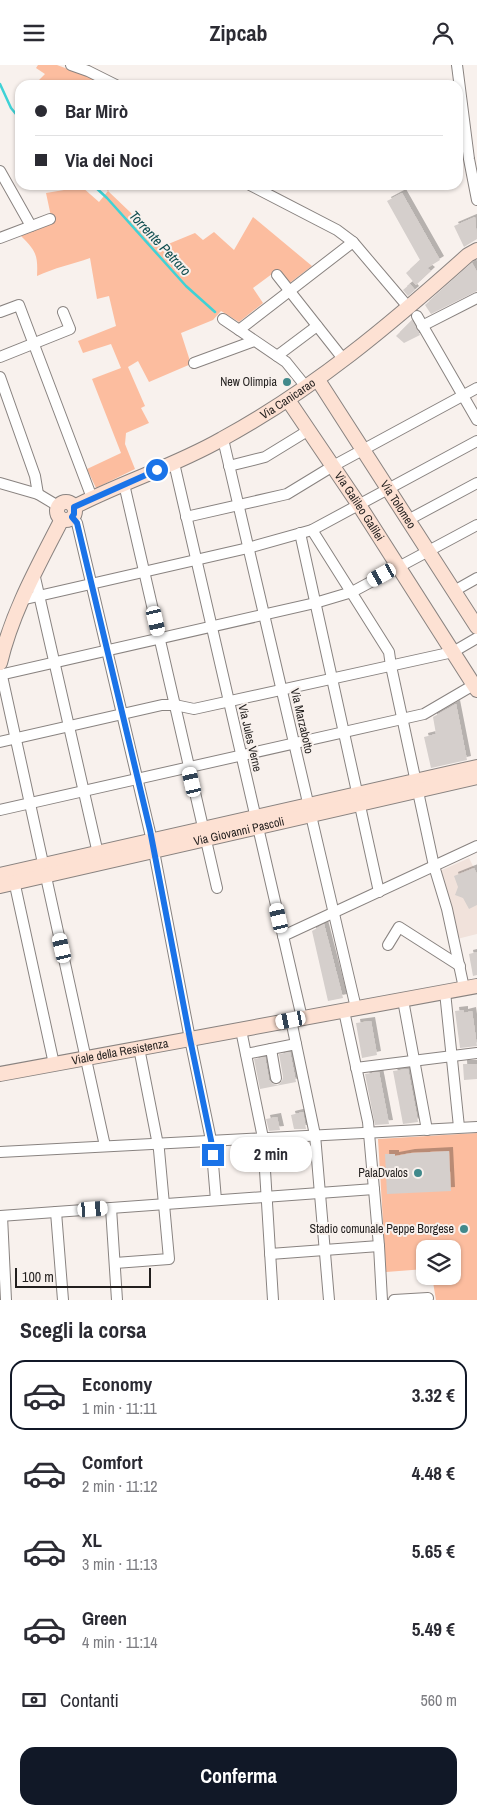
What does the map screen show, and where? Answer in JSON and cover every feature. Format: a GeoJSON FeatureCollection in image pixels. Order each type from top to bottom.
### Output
{"type":"FeatureCollection","features":[{"type":"Feature","properties":{"kind":"street"},"geometry":{"type":"LineString","coordinates":[[71,65],[106,80]]}},
{"type":"Feature","properties":{"kind":"street"},"geometry":{"type":"LineString","coordinates":[[457,65],[460,80]]}},
{"type":"Feature","properties":{"kind":"street"},"geometry":{"type":"LineString","coordinates":[[463,100],[473,158],[477,200]]}},
{"type":"Feature","properties":{"kind":"street"},"geometry":{"type":"LineString","coordinates":[[0,171],[31,226]]}},
{"type":"Feature","properties":{"kind":"street"},"geometry":{"type":"LineString","coordinates":[[260,190],[337,230],[353,241],[413,312],[477,420]]}},
{"type":"Feature","properties":{"kind":"street"},"geometry":{"type":"LineString","coordinates":[[0,238],[50,219]]}},
{"type":"Feature","properties":{"kind":"street"},"geometry":{"type":"LineString","coordinates":[[239,330],[353,241]]}},
{"type":"Feature","properties":{"kind":"street","name":"Via Canicarao"},"geometry":{"type":"LineString","coordinates":[[67,513],[92,498],[174,463],[223,439],[288,400],[413,312],[468,255],[477,250]]}},
{"type":"Feature","properties":{"kind":"street"},"geometry":{"type":"LineString","coordinates":[[277,275],[344,360]]}},
{"type":"Feature","properties":{"kind":"street"},"geometry":{"type":"LineString","coordinates":[[422,326],[477,298]]}},
{"type":"Feature","properties":{"kind":"street"},"geometry":{"type":"LineString","coordinates":[[0,313],[19,305],[92,498]]}},
{"type":"Feature","properties":{"kind":"street"},"geometry":{"type":"LineString","coordinates":[[0,357],[70,329],[64,312]]}},
{"type":"Feature","properties":{"kind":"street"},"geometry":{"type":"LineString","coordinates":[[223,319],[286,362],[312,384]]}},
{"type":"Feature","properties":{"kind":"street"},"geometry":{"type":"LineString","coordinates":[[277,356],[317,325]]}},
{"type":"Feature","properties":{"kind":"street"},"geometry":{"type":"LineString","coordinates":[[194,363],[254,341]]}},
{"type":"Feature","properties":{"kind":"street"},"geometry":{"type":"LineString","coordinates":[[0,377],[35,476],[38,494]]}},
{"type":"Feature","properties":{"kind":"street","name":"Via Tolomeo"},"geometry":{"type":"LineString","coordinates":[[312,384],[364,450],[477,627]]}},
{"type":"Feature","properties":{"kind":"street"},"geometry":{"type":"LineString","coordinates":[[186,517],[287,494],[333,466],[477,388]]}},
{"type":"Feature","properties":{"kind":"street","name":"Via Galileo Galilei"},"geometry":{"type":"LineString","coordinates":[[288,400],[359,505],[476,686]]}},
{"type":"Feature","properties":{"kind":"street"},"geometry":{"type":"LineString","coordinates":[[229,466],[265,457],[308,430]]}},
{"type":"Feature","properties":{"kind":"street","name":"Via Marzabotto"},"geometry":{"type":"LineString","coordinates":[[223,439],[333,913],[350,1009],[356,1068],[369,1132],[382,1300]]}},
{"type":"Feature","properties":{"kind":"street"},"geometry":{"type":"LineString","coordinates":[[21,600],[248,548],[312,530],[477,441]]}},
{"type":"Feature","properties":{"kind":"street","name":"Via Jules Verne"},"geometry":{"type":"LineString","coordinates":[[174,463],[283,936],[296,1019],[296,1044],[315,1135],[329,1300]]}},
{"type":"Feature","properties":{"kind":"street"},"geometry":{"type":"LineString","coordinates":[[0,483],[38,494],[67,513],[77,523],[153,846],[211,1140],[216,1200]]}},
{"type":"Feature","properties":{"kind":"street"},"geometry":{"type":"LineString","coordinates":[[408,520],[477,483]]}},
{"type":"Feature","properties":{"kind":"street"},"geometry":{"type":"LineString","coordinates":[[124,484],[217,888]]}},
{"type":"Feature","properties":{"kind":"street"},"geometry":{"type":"LineString","coordinates":[[67,513],[21,600],[5,642],[1,671],[105,1146]]}},
{"type":"Feature","properties":{"kind":"street"},"geometry":{"type":"LineString","coordinates":[[1,671],[55,663],[315,603],[352,592],[477,525]]}},
{"type":"Feature","properties":{"kind":"street"},"geometry":{"type":"LineString","coordinates":[[312,530],[389,652],[434,866],[447,909],[460,966],[470,987]]}},
{"type":"Feature","properties":{"kind":"street"},"geometry":{"type":"LineString","coordinates":[[300,533],[379,891]]}},
{"type":"Feature","properties":{"kind":"street"},"geometry":{"type":"LineString","coordinates":[[34,573],[100,858]]}},
{"type":"Feature","properties":{"kind":"street"},"geometry":{"type":"LineString","coordinates":[[454,591],[477,578]]}},
{"type":"Feature","properties":{"kind":"street"},"geometry":{"type":"LineString","coordinates":[[0,742],[162,705],[175,705],[194,709],[333,679],[453,652],[477,638]]}},
{"type":"Feature","properties":{"kind":"street"},"geometry":{"type":"LineString","coordinates":[[0,810],[424,714],[476,686]]}},
{"type":"Feature","properties":{"kind":"street","name":"Via Giovanni Pascoli"},"geometry":{"type":"LineString","coordinates":[[0,886],[9,877],[416,786],[477,777]]}},
{"type":"Feature","properties":{"kind":"street"},"geometry":{"type":"LineString","coordinates":[[283,936],[477,846]]}},
{"type":"Feature","properties":{"kind":"street"},"geometry":{"type":"LineString","coordinates":[[9,877],[54,1064]]}},
{"type":"Feature","properties":{"kind":"street"},"geometry":{"type":"LineString","coordinates":[[388,945],[399,927],[460,966]]}},
{"type":"Feature","properties":{"kind":"street","name":"Viale della Resistenza"},"geometry":{"type":"LineString","coordinates":[[0,1074],[470,987]]}},
{"type":"Feature","properties":{"kind":"street"},"geometry":{"type":"LineString","coordinates":[[446,992],[459,1127]]}},
{"type":"Feature","properties":{"kind":"street"},"geometry":{"type":"LineString","coordinates":[[403,1000],[426,1130]]}},
{"type":"Feature","properties":{"kind":"street"},"geometry":{"type":"LineString","coordinates":[[241,1030],[263,1138],[273,1300]]}},
{"type":"Feature","properties":{"kind":"street"},"geometry":{"type":"LineString","coordinates":[[246,1054],[296,1044]]}},
{"type":"Feature","properties":{"kind":"street"},"geometry":{"type":"LineString","coordinates":[[115,1263],[169,1259],[158,1143],[139,1048]]}},
{"type":"Feature","properties":{"kind":"street"},"geometry":{"type":"LineString","coordinates":[[271,1049],[276,1078]]}},
{"type":"Feature","properties":{"kind":"street"},"geometry":{"type":"LineString","coordinates":[[356,1068],[477,1053]]}},
{"type":"Feature","properties":{"kind":"street"},"geometry":{"type":"LineString","coordinates":[[0,1152],[477,1127]]}},
{"type":"Feature","properties":{"kind":"street"},"geometry":{"type":"LineString","coordinates":[[6,1300],[1,1216],[374,1189]]}},
{"type":"Feature","properties":{"kind":"street"},"geometry":{"type":"LineString","coordinates":[[111,1208],[117,1300]]}},
{"type":"Feature","properties":{"kind":"street"},"geometry":{"type":"LineString","coordinates":[[56,1212],[63,1300]]}},
{"type":"Feature","properties":{"kind":"street"},"geometry":{"type":"LineString","coordinates":[[270,1254],[379,1245]]}},
{"type":"Feature","properties":{"kind":"street"},"geometry":{"type":"LineString","coordinates":[[394,1300],[428,1298]]}},
{"type":"Feature","properties":{"kind":"shaded area"},"geometry":{"type":"Polygon","coordinates":[[[38,65],[57,65],[98,80],[39,80],[45,74],[36,68],[38,65]]]}},
{"type":"Feature","properties":{"kind":"shaded area"},"geometry":{"type":"Polygon","coordinates":[[[64,190],[85,190],[99,202],[108,191],[131,213],[143,231],[161,247],[195,233],[203,240],[214,232],[234,250],[253,217],[312,266],[287,285],[276,271],[253,288],[263,303],[239,322],[221,311],[213,320],[181,333],[191,364],[149,382],[138,361],[128,367],[145,406],[141,408],[149,423],[126,433],[125,444],[135,469],[96,488],[87,469],[121,453],[92,379],[121,368],[111,344],[83,353],[78,341],[116,326],[109,296],[97,299],[90,258],[37,276],[35,254],[21,236],[52,221],[46,193],[64,190]]]}},
{"type":"Feature","properties":{"kind":"shaded area"},"geometry":{"type":"Polygon","coordinates":[[[469,858],[477,874],[477,934],[457,939],[440,871],[469,858]]]}},
{"type":"Feature","properties":{"kind":"shaded area"},"geometry":{"type":"Polygon","coordinates":[[[477,1133],[477,1300],[436,1300],[434,1285],[461,1285],[461,1240],[416,1240],[416,1270],[386,1272],[378,1139],[477,1133]]]}},
{"type":"Feature","properties":{"kind":"building"},"geometry":{"type":"Polygon","coordinates":[[[402,193],[440,260],[427,268],[431,271],[416,285],[406,273],[420,260],[387,201],[402,193]]]}},
{"type":"Feature","properties":{"kind":"building"},"geometry":{"type":"Polygon","coordinates":[[[475,217],[477,239],[464,247],[454,226],[475,217]]]}},
{"type":"Feature","properties":{"kind":"building"},"geometry":{"type":"Polygon","coordinates":[[[472,263],[477,272],[477,291],[431,314],[425,305],[472,263]]]}},
{"type":"Feature","properties":{"kind":"building"},"geometry":{"type":"Polygon","coordinates":[[[410,284],[415,290],[408,296],[403,290],[410,284]]]}},
{"type":"Feature","properties":{"kind":"building"},"geometry":{"type":"Polygon","coordinates":[[[412,320],[420,335],[404,343],[396,336],[412,320]]]}},
{"type":"Feature","properties":{"kind":"building"},"geometry":{"type":"Polygon","coordinates":[[[456,704],[467,760],[431,768],[424,737],[436,734],[433,717],[456,704]]]}},
{"type":"Feature","properties":{"kind":"building"},"geometry":{"type":"Polygon","coordinates":[[[474,868],[477,874],[477,905],[469,909],[463,898],[455,895],[458,887],[454,876],[474,868]]]}},
{"type":"Feature","properties":{"kind":"building"},"geometry":{"type":"Polygon","coordinates":[[[324,924],[343,998],[328,1001],[312,931],[324,924]]]}},
{"type":"Feature","properties":{"kind":"building"},"geometry":{"type":"Polygon","coordinates":[[[477,952],[477,975],[473,976],[469,954],[477,952]]]}},
{"type":"Feature","properties":{"kind":"building"},"geometry":{"type":"Polygon","coordinates":[[[464,1010],[464,1013],[472,1011],[477,1046],[460,1048],[455,1011],[464,1010]]]}},
{"type":"Feature","properties":{"kind":"building"},"geometry":{"type":"Polygon","coordinates":[[[371,1021],[377,1055],[362,1058],[356,1023],[371,1021]]]}},
{"type":"Feature","properties":{"kind":"building"},"geometry":{"type":"Polygon","coordinates":[[[290,1052],[296,1082],[260,1089],[254,1059],[265,1057],[269,1080],[273,1084],[278,1085],[283,1077],[279,1054],[290,1052]]]}},
{"type":"Feature","properties":{"kind":"building"},"geometry":{"type":"Polygon","coordinates":[[[463,1064],[477,1064],[477,1079],[464,1080],[463,1064]]]}},
{"type":"Feature","properties":{"kind":"building"},"geometry":{"type":"Polygon","coordinates":[[[408,1069],[418,1122],[403,1124],[393,1071],[408,1069]]]}},
{"type":"Feature","properties":{"kind":"building"},"geometry":{"type":"Polygon","coordinates":[[[379,1072],[389,1124],[375,1125],[365,1074],[379,1072]]]}},
{"type":"Feature","properties":{"kind":"building"},"geometry":{"type":"Polygon","coordinates":[[[303,1112],[306,1129],[294,1129],[291,1115],[303,1112]]]}},
{"type":"Feature","properties":{"kind":"building"},"geometry":{"type":"Polygon","coordinates":[[[277,1117],[280,1130],[269,1131],[266,1119],[277,1117]]]}},
{"type":"Feature","properties":{"kind":"building","name":"PalaDvalos"},"geometry":{"type":"Polygon","coordinates":[[[449,1151],[451,1191],[387,1194],[385,1154],[395,1154],[395,1156],[411,1153],[449,1151]]]}},
{"type":"Feature","properties":{"kind":"waterway","name":"Torrente Petraro"},"geometry":{"type":"LineString","coordinates":[[0,84],[15,113]]}},
{"type":"Feature","properties":{"kind":"waterway","name":"Torrente Petraro"},"geometry":{"type":"LineString","coordinates":[[98,190],[186,286],[215,312]]}},
{"type":"Feature","properties":{"kind":"place","name":"New Olimpia"},"geometry":{"type":"Point","coordinates":[287,382]}},
{"type":"Feature","properties":{"kind":"place","name":"PalaDvalos"},"geometry":{"type":"Point","coordinates":[418,1173]}},
{"type":"Feature","properties":{"kind":"place","name":"Stadio comunale Peppe Borgese"},"geometry":{"type":"Point","coordinates":[464,1229]}},
{"type":"Feature","properties":{"kind":"route"},"geometry":{"type":"LineString","coordinates":[[157,470],[74,507],[75,511],[72,517],[77,523],[150,830],[213,1155]]}}]}
